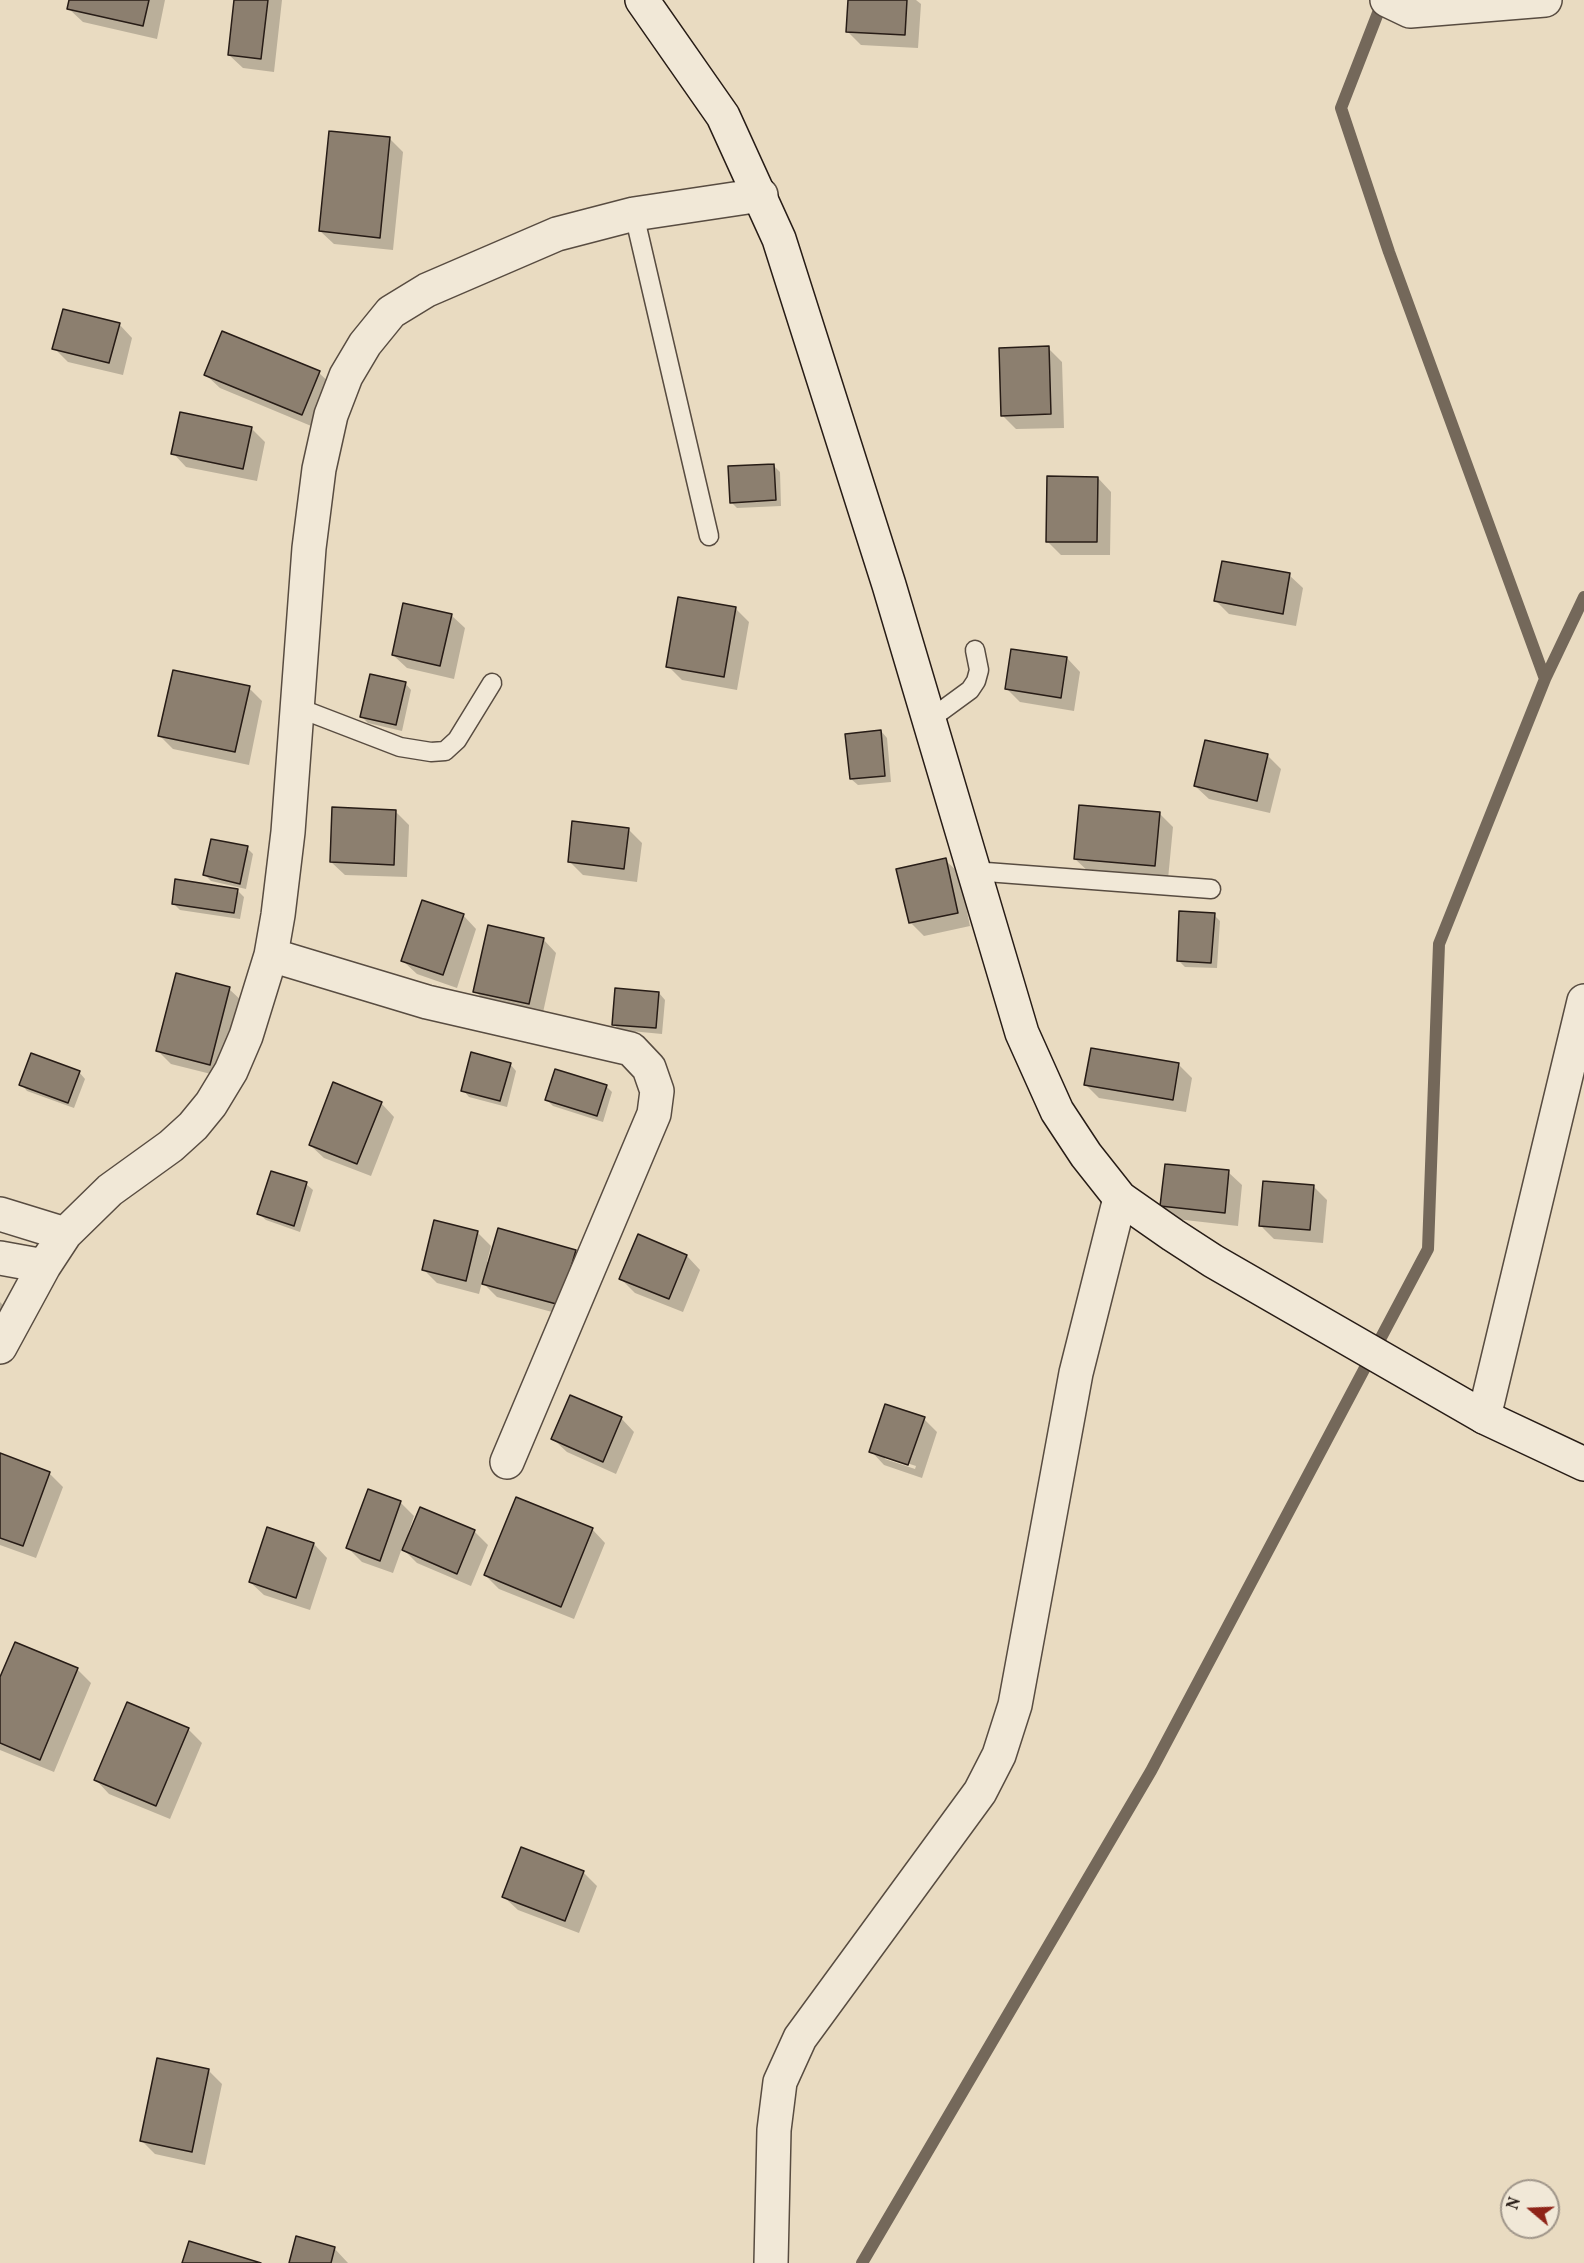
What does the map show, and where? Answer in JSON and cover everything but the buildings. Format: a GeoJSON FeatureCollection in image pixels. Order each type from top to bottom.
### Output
{"type":"FeatureCollection","features":[{"type":"Feature","properties":{"kind":"street"},"geometry":{"type":"LineString","coordinates":[[642,0],[723,116],[761,195],[779,239],[831,397],[1022,1033],[1057,1111],[1086,1155],[1120,1198],[1213,1261],[1484,1417],[1584,1464]]}},
{"type":"Feature","properties":{"kind":"street"},"geometry":{"type":"LineString","coordinates":[[1398,5],[1545,0]]}},
{"type":"Feature","properties":{"kind":"street"},"geometry":{"type":"LineString","coordinates":[[0,1347],[44,1266],[65,1234],[110,1190],[171,1146],[211,1104],[231,1071],[246,1036],[271,955],[278,915],[288,832],[309,548],[319,469],[331,415],[346,376],[365,344],[392,312],[427,290],[557,234],[634,214],[761,195]]}},
{"type":"Feature","properties":{"kind":"street"},"geometry":{"type":"LineString","coordinates":[[271,955],[427,1002],[631,1049],[649,1068],[657,1091],[654,1114],[507,1462]]}},
{"type":"Feature","properties":{"kind":"street"},"geometry":{"type":"LineString","coordinates":[[1484,1417],[1584,1001]]}},
{"type":"Feature","properties":{"kind":"street"},"geometry":{"type":"LineString","coordinates":[[771,2263],[774,2130],[780,2082],[800,2038],[980,1792],[999,1755],[1015,1705],[1076,1373],[1120,1198]]}},
{"type":"Feature","properties":{"kind":"street"},"geometry":{"type":"LineString","coordinates":[[0,1214],[65,1234]]}},
{"type":"Feature","properties":{"kind":"street"},"geometry":{"type":"LineString","coordinates":[[0,1258],[44,1266]]}},
{"type":"Feature","properties":{"kind":"lane"},"geometry":{"type":"LineString","coordinates":[[634,214],[709,536]]}},
{"type":"Feature","properties":{"kind":"lane"},"geometry":{"type":"LineString","coordinates":[[929,720],[970,690],[976,681],[978,670],[975,650]]}},
{"type":"Feature","properties":{"kind":"lane"},"geometry":{"type":"LineString","coordinates":[[296,707],[400,747],[431,752],[445,751],[457,740],[492,683]]}},
{"type":"Feature","properties":{"kind":"lane"},"geometry":{"type":"LineString","coordinates":[[973,871],[1211,890]]}},
{"type":"Feature","properties":{"kind":"waterway"},"geometry":{"type":"LineString","coordinates":[[1383,0],[1341,108],[1389,252],[1545,679]]}},
{"type":"Feature","properties":{"kind":"waterway"},"geometry":{"type":"LineString","coordinates":[[862,2263],[1151,1771],[1428,1249],[1439,944],[1545,679],[1584,597]]}}]}
